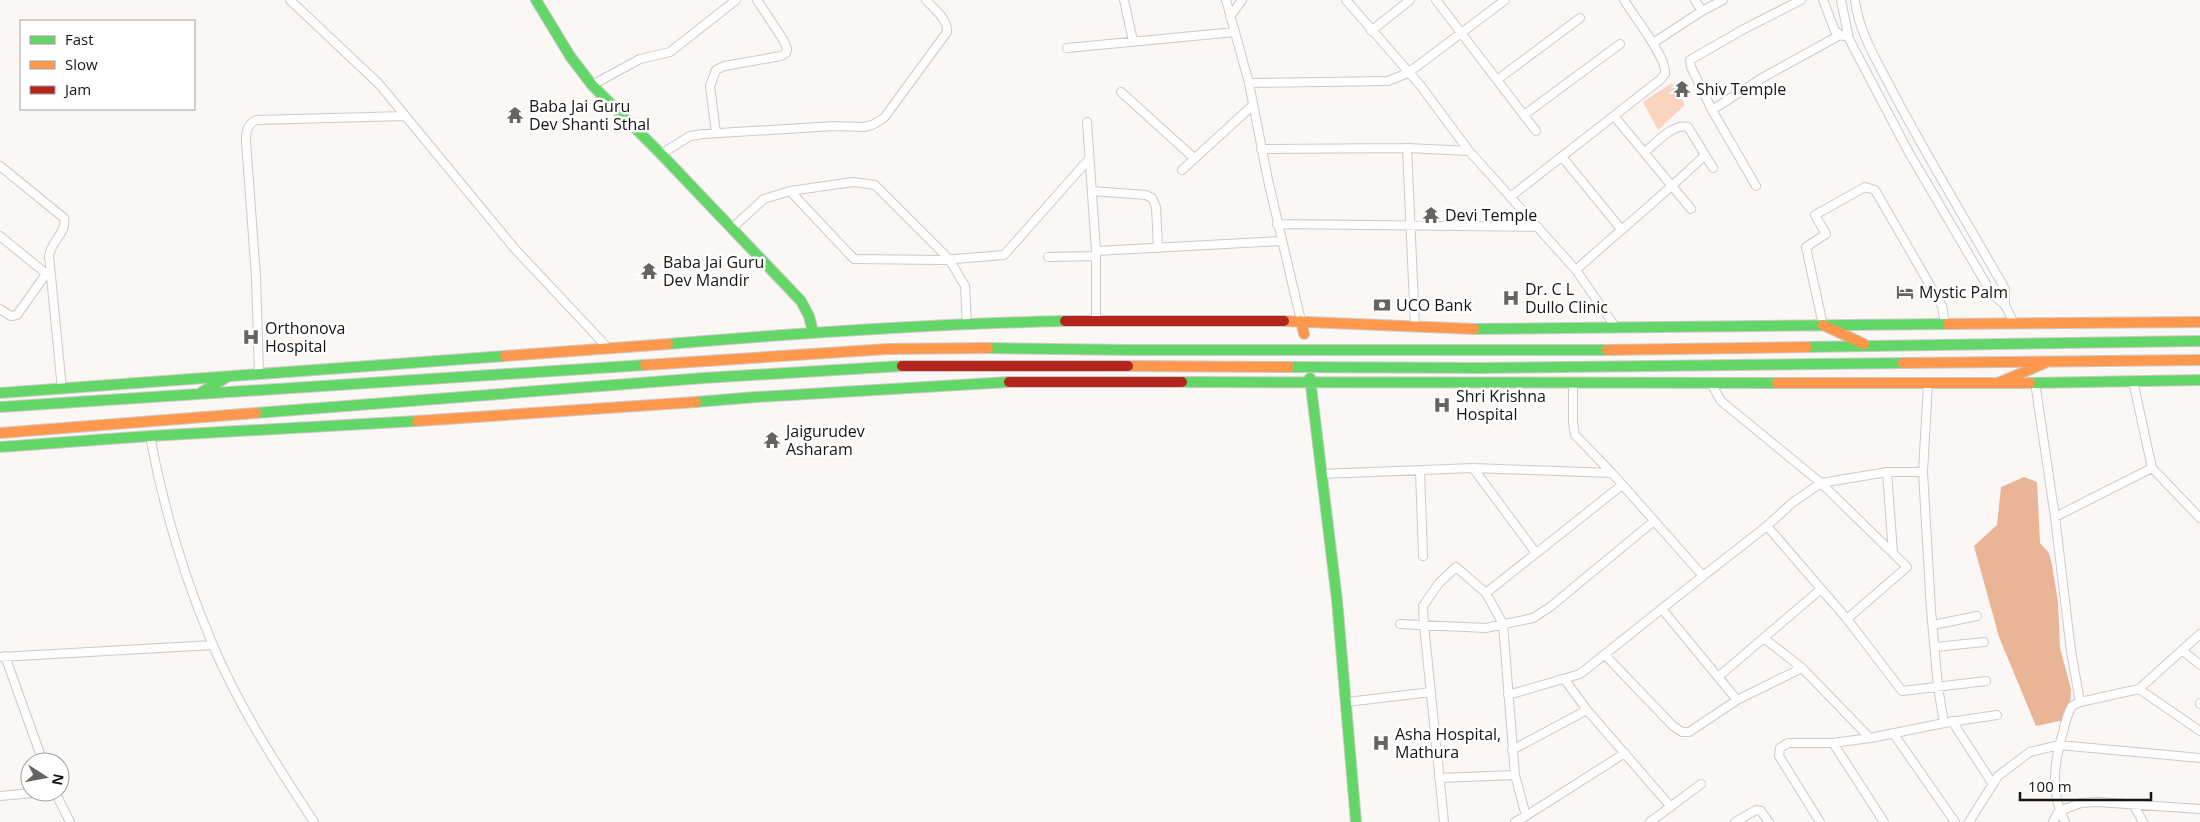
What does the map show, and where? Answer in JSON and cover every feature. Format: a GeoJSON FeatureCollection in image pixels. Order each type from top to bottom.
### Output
{"type":"FeatureCollection","features":[{"type":"Feature","properties":{"kind":"main road"},"geometry":{"type":"LineString","coordinates":[[536,0],[570,56],[592,85],[661,154],[801,301],[809,316],[813,332]]}},
{"type":"Feature","properties":{"kind":"main road"},"geometry":{"type":"LineString","coordinates":[[0,393],[410,364],[813,332],[967,324],[1096,320],[1301,321],[1471,329],[2200,322]]}},
{"type":"Feature","properties":{"kind":"main road"},"geometry":{"type":"LineString","coordinates":[[1301,321],[1304,334]]}},
{"type":"Feature","properties":{"kind":"main road"},"geometry":{"type":"LineString","coordinates":[[1823,325],[1867,345]]}},
{"type":"Feature","properties":{"kind":"main road"},"geometry":{"type":"LineString","coordinates":[[0,407],[888,349],[955,347],[1344,351],[1630,350],[2104,341],[2200,341]]}},
{"type":"Feature","properties":{"kind":"main road"},"geometry":{"type":"LineString","coordinates":[[0,433],[704,378],[920,365],[1481,368],[2050,360],[2200,360]]}},
{"type":"Feature","properties":{"kind":"main road"},"geometry":{"type":"LineString","coordinates":[[1998,383],[2050,360]]}},
{"type":"Feature","properties":{"kind":"main road"},"geometry":{"type":"LineString","coordinates":[[2184,360],[2200,372]]}},
{"type":"Feature","properties":{"kind":"main road"},"geometry":{"type":"LineString","coordinates":[[199,394],[227,377]]}},
{"type":"Feature","properties":{"kind":"main road"},"geometry":{"type":"LineString","coordinates":[[0,447],[703,402],[765,396],[1030,381],[1998,383],[2200,380]]}},
{"type":"Feature","properties":{"kind":"main road"},"geometry":{"type":"LineString","coordinates":[[1310,381],[1337,600],[1356,822]]}},
{"type":"Feature","properties":{"kind":"street"},"geometry":{"type":"LineString","coordinates":[[290,0],[379,84],[515,249],[607,347]]}},
{"type":"Feature","properties":{"kind":"street"},"geometry":{"type":"LineString","coordinates":[[592,85],[640,59],[670,52],[736,0]]}},
{"type":"Feature","properties":{"kind":"street"},"geometry":{"type":"LineString","coordinates":[[716,133],[710,86],[716,70],[724,66],[781,56],[786,53],[784,41],[757,0]]}},
{"type":"Feature","properties":{"kind":"street"},"geometry":{"type":"LineString","coordinates":[[661,154],[690,136],[834,126],[863,127],[879,122],[884,118],[946,32],[947,25],[944,20],[926,0]]}},
{"type":"Feature","properties":{"kind":"street"},"geometry":{"type":"LineString","coordinates":[[1124,0],[1133,41]]}},
{"type":"Feature","properties":{"kind":"street"},"geometry":{"type":"LineString","coordinates":[[1226,0],[1249,83],[1252,106],[1277,224],[1301,321]]}},
{"type":"Feature","properties":{"kind":"street"},"geometry":{"type":"LineString","coordinates":[[1230,17],[1242,0]]}},
{"type":"Feature","properties":{"kind":"street"},"geometry":{"type":"LineString","coordinates":[[1346,0],[1370,31],[1429,96],[1469,151],[1576,270],[1616,328]]}},
{"type":"Feature","properties":{"kind":"street"},"geometry":{"type":"LineString","coordinates":[[1370,31],[1410,0]]}},
{"type":"Feature","properties":{"kind":"street"},"geometry":{"type":"LineString","coordinates":[[1436,0],[1536,131]]}},
{"type":"Feature","properties":{"kind":"street"},"geometry":{"type":"LineString","coordinates":[[1249,83],[1388,81],[1408,73],[1505,0]]}},
{"type":"Feature","properties":{"kind":"street"},"geometry":{"type":"LineString","coordinates":[[1510,197],[1562,158],[1665,74],[1663,64],[1653,43],[1624,0]]}},
{"type":"Feature","properties":{"kind":"street"},"geometry":{"type":"LineString","coordinates":[[1695,0],[1702,11]]}},
{"type":"Feature","properties":{"kind":"street"},"geometry":{"type":"LineString","coordinates":[[1653,43],[1702,11],[1723,0]]}},
{"type":"Feature","properties":{"kind":"street"},"geometry":{"type":"LineString","coordinates":[[1756,186],[1712,110],[1691,67],[1692,58],[1801,0]]}},
{"type":"Feature","properties":{"kind":"street"},"geometry":{"type":"LineString","coordinates":[[1823,0],[1835,31],[1849,38]]}},
{"type":"Feature","properties":{"kind":"street"},"geometry":{"type":"LineString","coordinates":[[1841,0],[1849,38],[1908,151],[1992,294],[2005,306],[2014,323]]}},
{"type":"Feature","properties":{"kind":"street"},"geometry":{"type":"LineString","coordinates":[[1855,0],[1858,20],[1866,39],[1898,102],[2005,288],[2005,306]]}},
{"type":"Feature","properties":{"kind":"street"},"geometry":{"type":"LineString","coordinates":[[1497,80],[1580,18]]}},
{"type":"Feature","properties":{"kind":"street"},"geometry":{"type":"LineString","coordinates":[[1067,48],[1235,32]]}},
{"type":"Feature","properties":{"kind":"street"},"geometry":{"type":"LineString","coordinates":[[1712,110],[1762,78],[1840,35]]}},
{"type":"Feature","properties":{"kind":"street"},"geometry":{"type":"LineString","coordinates":[[1524,115],[1620,44]]}},
{"type":"Feature","properties":{"kind":"street"},"geometry":{"type":"LineString","coordinates":[[1121,92],[1194,158]]}},
{"type":"Feature","properties":{"kind":"street"},"geometry":{"type":"LineString","coordinates":[[1885,107],[1898,102]]}},
{"type":"Feature","properties":{"kind":"street"},"geometry":{"type":"LineString","coordinates":[[1182,170],[1252,106]]}},
{"type":"Feature","properties":{"kind":"street"},"geometry":{"type":"LineString","coordinates":[[259,374],[256,277],[246,131],[250,124],[256,120],[405,116]]}},
{"type":"Feature","properties":{"kind":"street"},"geometry":{"type":"LineString","coordinates":[[1614,116],[1691,209]]}},
{"type":"Feature","properties":{"kind":"street"},"geometry":{"type":"LineString","coordinates":[[1087,122],[1096,253],[1096,320]]}},
{"type":"Feature","properties":{"kind":"street"},"geometry":{"type":"LineString","coordinates":[[1645,152],[1675,128],[1682,125],[1688,126],[1713,168]]}},
{"type":"Feature","properties":{"kind":"street"},"geometry":{"type":"LineString","coordinates":[[1261,148],[1408,148],[1469,151]]}},
{"type":"Feature","properties":{"kind":"street"},"geometry":{"type":"LineString","coordinates":[[1408,148],[1416,327]]}},
{"type":"Feature","properties":{"kind":"street"},"geometry":{"type":"LineString","coordinates":[[1576,270],[1620,229],[1672,187],[1705,155]]}},
{"type":"Feature","properties":{"kind":"street"},"geometry":{"type":"LineString","coordinates":[[1562,158],[1620,229]]}},
{"type":"Feature","properties":{"kind":"street"},"geometry":{"type":"LineString","coordinates":[[790,191],[854,259],[950,259],[1004,255],[1090,159]]}},
{"type":"Feature","properties":{"kind":"street"},"geometry":{"type":"LineString","coordinates":[[0,166],[64,218],[64,229],[50,250],[48,275],[62,389]]}},
{"type":"Feature","properties":{"kind":"street"},"geometry":{"type":"LineString","coordinates":[[732,228],[764,199],[790,191],[854,182],[875,186],[950,259],[965,286],[967,324]]}},
{"type":"Feature","properties":{"kind":"street"},"geometry":{"type":"LineString","coordinates":[[1823,325],[1806,247],[1826,234],[1815,215],[1865,187],[1875,190],[1942,306],[1945,324]]}},
{"type":"Feature","properties":{"kind":"street"},"geometry":{"type":"LineString","coordinates":[[1092,191],[1152,198],[1156,207],[1158,248]]}},
{"type":"Feature","properties":{"kind":"street"},"geometry":{"type":"LineString","coordinates":[[1277,224],[1411,224],[1538,227]]}},
{"type":"Feature","properties":{"kind":"street"},"geometry":{"type":"LineString","coordinates":[[0,236],[48,275]]}},
{"type":"Feature","properties":{"kind":"street"},"geometry":{"type":"LineString","coordinates":[[1048,257],[1281,241]]}},
{"type":"Feature","properties":{"kind":"street"},"geometry":{"type":"LineString","coordinates":[[1966,251],[1979,244]]}},
{"type":"Feature","properties":{"kind":"street"},"geometry":{"type":"LineString","coordinates":[[0,309],[11,316],[17,315],[48,275]]}},
{"type":"Feature","properties":{"kind":"street"},"geometry":{"type":"LineString","coordinates":[[2133,381],[2152,468],[2200,518]]}},
{"type":"Feature","properties":{"kind":"street"},"geometry":{"type":"LineString","coordinates":[[2035,382],[2055,517],[2071,651],[2080,702]]}},
{"type":"Feature","properties":{"kind":"street"},"geometry":{"type":"LineString","coordinates":[[1572,383],[1575,435],[1612,473],[1703,576]]}},
{"type":"Feature","properties":{"kind":"street"},"geometry":{"type":"LineString","coordinates":[[1711,383],[1721,401],[1821,483],[1907,567],[1847,619]]}},
{"type":"Feature","properties":{"kind":"street"},"geometry":{"type":"LineString","coordinates":[[1928,383],[1923,472],[1938,687],[1948,722],[1992,783]]}},
{"type":"Feature","properties":{"kind":"street"},"geometry":{"type":"LineString","coordinates":[[150,436],[180,554],[213,645],[271,756],[314,822]]}},
{"type":"Feature","properties":{"kind":"street"},"geometry":{"type":"LineString","coordinates":[[1321,474],[1472,468],[1612,473]]}},
{"type":"Feature","properties":{"kind":"street"},"geometry":{"type":"LineString","coordinates":[[1472,468],[1536,553]]}},
{"type":"Feature","properties":{"kind":"street"},"geometry":{"type":"LineString","coordinates":[[2055,517],[2152,468]]}},
{"type":"Feature","properties":{"kind":"street"},"geometry":{"type":"LineString","coordinates":[[1420,470],[1423,556]]}},
{"type":"Feature","properties":{"kind":"street"},"geometry":{"type":"LineString","coordinates":[[1508,695],[1565,680],[1580,674],[1767,526],[1792,503],[1821,483],[1887,472],[1923,472]]}},
{"type":"Feature","properties":{"kind":"street"},"geometry":{"type":"LineString","coordinates":[[1887,472],[1893,553]]}},
{"type":"Feature","properties":{"kind":"street"},"geometry":{"type":"LineString","coordinates":[[1486,593],[1622,485]]}},
{"type":"Feature","properties":{"kind":"street"},"geometry":{"type":"LineString","coordinates":[[1400,624],[1486,628],[1533,618],[1550,607],[1654,521]]}},
{"type":"Feature","properties":{"kind":"street"},"geometry":{"type":"LineString","coordinates":[[1767,526],[1847,619],[1902,691],[1986,681]]}},
{"type":"Feature","properties":{"kind":"street"},"geometry":{"type":"LineString","coordinates":[[1444,822],[1423,606],[1439,583],[1456,567],[1486,593],[1503,624],[1507,652],[1512,750],[1515,775],[1526,816]]}},
{"type":"Feature","properties":{"kind":"street"},"geometry":{"type":"LineString","coordinates":[[1718,677],[1765,639],[1821,589]]}},
{"type":"Feature","properties":{"kind":"street"},"geometry":{"type":"LineString","coordinates":[[1662,608],[1737,700]]}},
{"type":"Feature","properties":{"kind":"street"},"geometry":{"type":"LineString","coordinates":[[1933,625],[1977,616]]}},
{"type":"Feature","properties":{"kind":"street"},"geometry":{"type":"LineString","coordinates":[[2065,822],[2059,811],[2054,778],[2059,745],[2070,710],[2080,702],[2139,689],[2200,634]]}},
{"type":"Feature","properties":{"kind":"street"},"geometry":{"type":"LineString","coordinates":[[1765,639],[1802,668],[1870,738]]}},
{"type":"Feature","properties":{"kind":"street"},"geometry":{"type":"LineString","coordinates":[[1935,647],[1984,642]]}},
{"type":"Feature","properties":{"kind":"street"},"geometry":{"type":"LineString","coordinates":[[40,752],[2,656],[213,645]]}},
{"type":"Feature","properties":{"kind":"street"},"geometry":{"type":"LineString","coordinates":[[2182,650],[2200,665]]}},
{"type":"Feature","properties":{"kind":"street"},"geometry":{"type":"LineString","coordinates":[[1605,655],[1673,726],[1682,732],[1689,732],[1737,700],[1802,668]]}},
{"type":"Feature","properties":{"kind":"street"},"geometry":{"type":"LineString","coordinates":[[1565,680],[1587,710],[1671,807]]}},
{"type":"Feature","properties":{"kind":"street"},"geometry":{"type":"LineString","coordinates":[[2139,689],[2200,731]]}},
{"type":"Feature","properties":{"kind":"street"},"geometry":{"type":"LineString","coordinates":[[1346,702],[1431,692]]}},
{"type":"Feature","properties":{"kind":"street"},"geometry":{"type":"LineString","coordinates":[[1512,750],[1587,710]]}},
{"type":"Feature","properties":{"kind":"street"},"geometry":{"type":"LineString","coordinates":[[1820,822],[1779,756],[1780,748],[1788,743],[1833,743],[1998,715]]}},
{"type":"Feature","properties":{"kind":"street"},"geometry":{"type":"LineString","coordinates":[[1893,733],[1955,822]]}},
{"type":"Feature","properties":{"kind":"street"},"geometry":{"type":"LineString","coordinates":[[1833,743],[1884,822]]}},
{"type":"Feature","properties":{"kind":"street"},"geometry":{"type":"LineString","coordinates":[[1969,822],[1992,783],[2005,769],[2030,752],[2059,745],[2200,758]]}},
{"type":"Feature","properties":{"kind":"street"},"geometry":{"type":"LineString","coordinates":[[1515,822],[1625,753]]}},
{"type":"Feature","properties":{"kind":"street"},"geometry":{"type":"LineString","coordinates":[[1439,778],[1515,775]]}},
{"type":"Feature","properties":{"kind":"street"},"geometry":{"type":"LineString","coordinates":[[1650,822],[1701,784]]}},
{"type":"Feature","properties":{"kind":"street"},"geometry":{"type":"LineString","coordinates":[[0,796],[20,794]]}},
{"type":"Feature","properties":{"kind":"street"},"geometry":{"type":"LineString","coordinates":[[60,802],[70,822]]}},
{"type":"Feature","properties":{"kind":"street"},"geometry":{"type":"LineString","coordinates":[[2053,822],[2059,811],[2081,803],[2133,804],[2200,809]]}},
{"type":"Feature","properties":{"kind":"street"},"geometry":{"type":"LineString","coordinates":[[2133,804],[2143,822]]}},
{"type":"Feature","properties":{"kind":"street"},"geometry":{"type":"LineString","coordinates":[[1735,822],[1756,810],[1761,811],[1768,822]]}},
{"type":"Feature","properties":{"kind":"shaded area"},"geometry":{"type":"Polygon","coordinates":[[[1672,83],[1685,105],[1658,130],[1643,102],[1672,83]]]}},
{"type":"Feature","properties":{"kind":"shaded area"},"geometry":{"type":"Polygon","coordinates":[[[2024,477],[2037,482],[2040,543],[2049,553],[2052,565],[2058,602],[2060,648],[2071,689],[2070,708],[2064,720],[2036,726],[1999,637],[1974,546],[1997,525],[2001,487],[2024,477]]]}},
{"type":"Feature","properties":{"kind":"traffic: fast"},"geometry":{"type":"LineString","coordinates":[[536,0],[570,56],[592,85],[661,154],[801,301],[809,316],[813,332]]}},
{"type":"Feature","properties":{"kind":"traffic: fast"},"geometry":{"type":"LineString","coordinates":[[668,344],[866,329],[1065,321]]}},
{"type":"Feature","properties":{"kind":"traffic: fast"},"geometry":{"type":"LineString","coordinates":[[1474,329],[1948,324]]}},
{"type":"Feature","properties":{"kind":"traffic: fast"},"geometry":{"type":"LineString","coordinates":[[1807,347],[2200,341]]}},
{"type":"Feature","properties":{"kind":"traffic: fast"},"geometry":{"type":"LineString","coordinates":[[988,348],[1130,350],[1607,350]]}},
{"type":"Feature","properties":{"kind":"traffic: fast"},"geometry":{"type":"LineString","coordinates":[[0,393],[505,356]]}},
{"type":"Feature","properties":{"kind":"traffic: fast"},"geometry":{"type":"LineString","coordinates":[[1289,367],[1481,368],[1903,363]]}},
{"type":"Feature","properties":{"kind":"traffic: fast"},"geometry":{"type":"LineString","coordinates":[[0,407],[645,365]]}},
{"type":"Feature","properties":{"kind":"traffic: fast"},"geometry":{"type":"LineString","coordinates":[[256,413],[704,378],[902,366]]}},
{"type":"Feature","properties":{"kind":"traffic: fast"},"geometry":{"type":"LineString","coordinates":[[202,392],[227,377]]}},
{"type":"Feature","properties":{"kind":"traffic: fast"},"geometry":{"type":"LineString","coordinates":[[1310,378],[1337,600],[1356,822]]}},
{"type":"Feature","properties":{"kind":"traffic: fast"},"geometry":{"type":"LineString","coordinates":[[2030,383],[2200,380]]}},
{"type":"Feature","properties":{"kind":"traffic: fast"},"geometry":{"type":"LineString","coordinates":[[696,402],[1009,382]]}},
{"type":"Feature","properties":{"kind":"traffic: fast"},"geometry":{"type":"LineString","coordinates":[[1182,382],[1777,383]]}},
{"type":"Feature","properties":{"kind":"traffic: fast"},"geometry":{"type":"LineString","coordinates":[[0,447],[150,436],[417,421]]}},
{"type":"Feature","properties":{"kind":"traffic: slow"},"geometry":{"type":"LineString","coordinates":[[1284,321],[1474,329]]}},
{"type":"Feature","properties":{"kind":"traffic: slow"},"geometry":{"type":"LineString","coordinates":[[1301,321],[1304,334]]}},
{"type":"Feature","properties":{"kind":"traffic: slow"},"geometry":{"type":"LineString","coordinates":[[1948,324],[2200,322]]}},
{"type":"Feature","properties":{"kind":"traffic: slow"},"geometry":{"type":"LineString","coordinates":[[1823,325],[1864,344]]}},
{"type":"Feature","properties":{"kind":"traffic: slow"},"geometry":{"type":"LineString","coordinates":[[505,356],[668,344]]}},
{"type":"Feature","properties":{"kind":"traffic: slow"},"geometry":{"type":"LineString","coordinates":[[1607,350],[1807,347]]}},
{"type":"Feature","properties":{"kind":"traffic: slow"},"geometry":{"type":"LineString","coordinates":[[645,365],[888,349],[988,348]]}},
{"type":"Feature","properties":{"kind":"traffic: slow"},"geometry":{"type":"LineString","coordinates":[[1903,363],[2200,360]]}},
{"type":"Feature","properties":{"kind":"traffic: slow"},"geometry":{"type":"LineString","coordinates":[[1998,383],[2045,363]]}},
{"type":"Feature","properties":{"kind":"traffic: slow"},"geometry":{"type":"LineString","coordinates":[[1128,366],[1289,367]]}},
{"type":"Feature","properties":{"kind":"traffic: slow"},"geometry":{"type":"LineString","coordinates":[[1777,383],[2030,383]]}},
{"type":"Feature","properties":{"kind":"traffic: slow"},"geometry":{"type":"LineString","coordinates":[[417,421],[696,402]]}},
{"type":"Feature","properties":{"kind":"traffic: slow"},"geometry":{"type":"LineString","coordinates":[[0,433],[256,413]]}},
{"type":"Feature","properties":{"kind":"traffic: jam"},"geometry":{"type":"LineString","coordinates":[[1065,321],[1284,321]]}},
{"type":"Feature","properties":{"kind":"traffic: jam"},"geometry":{"type":"LineString","coordinates":[[902,366],[1128,366]]}},
{"type":"Feature","properties":{"kind":"traffic: jam"},"geometry":{"type":"LineString","coordinates":[[1009,382],[1182,382]]}},
{"type":"Feature","properties":{"kind":"place","name":"Shiv Temple"},"geometry":{"type":"Point","coordinates":[1682,89]}},
{"type":"Feature","properties":{"kind":"place","name":"Baba Jai Guru Dev Shanti Sthal"},"geometry":{"type":"Point","coordinates":[515,115]}},
{"type":"Feature","properties":{"kind":"place","name":"Devi Temple"},"geometry":{"type":"Point","coordinates":[1431,215]}},
{"type":"Feature","properties":{"kind":"place","name":"Baba Jai Guru Dev Mandir"},"geometry":{"type":"Point","coordinates":[649,271]}},
{"type":"Feature","properties":{"kind":"place","name":"Mystic Palm"},"geometry":{"type":"Point","coordinates":[1905,292]}},
{"type":"Feature","properties":{"kind":"place","name":"Dr. C L Dullo Clinic"},"geometry":{"type":"Point","coordinates":[1511,298]}},
{"type":"Feature","properties":{"kind":"place","name":"UCO Bank"},"geometry":{"type":"Point","coordinates":[1382,305]}},
{"type":"Feature","properties":{"kind":"place","name":"Orthonova Hospital"},"geometry":{"type":"Point","coordinates":[251,337]}},
{"type":"Feature","properties":{"kind":"place","name":"Shri Krishna Hospital"},"geometry":{"type":"Point","coordinates":[1442,405]}},
{"type":"Feature","properties":{"kind":"place","name":"Jaigurudev Asharam"},"geometry":{"type":"Point","coordinates":[772,440]}},
{"type":"Feature","properties":{"kind":"place","name":"Asha Hospital, Mathura"},"geometry":{"type":"Point","coordinates":[1381,743]}}]}
